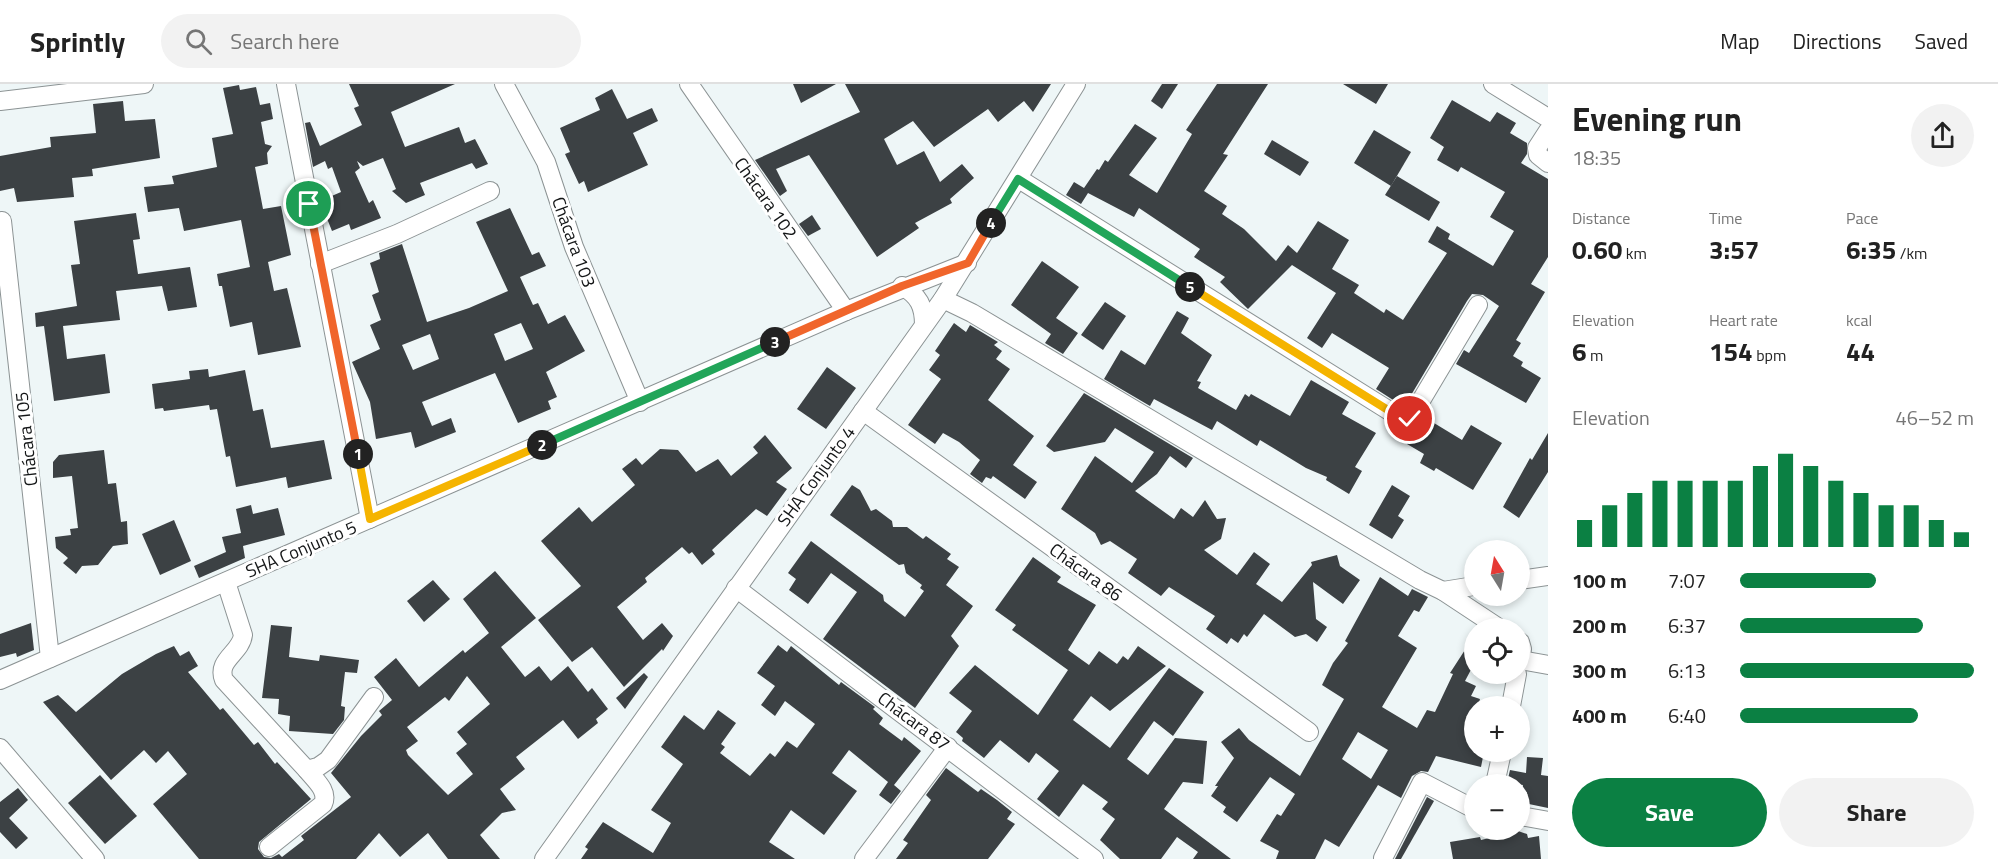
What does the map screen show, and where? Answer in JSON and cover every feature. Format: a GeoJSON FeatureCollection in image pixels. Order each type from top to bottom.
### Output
{"type":"FeatureCollection","features":[{"type":"Feature","properties":{"kind":"street"},"geometry":{"type":"LineString","coordinates":[[0,101],[144,84]]}},
{"type":"Feature","properties":{"kind":"street"},"geometry":{"type":"LineString","coordinates":[[286,84],[370,519]]}},
{"type":"Feature","properties":{"kind":"street","name":"Chácara 103"},"geometry":{"type":"LineString","coordinates":[[504,84],[546,162],[574,247],[640,402]]}},
{"type":"Feature","properties":{"kind":"street","name":"Chácara 102"},"geometry":{"type":"LineString","coordinates":[[689,84],[846,311]]}},
{"type":"Feature","properties":{"kind":"street","name":"SHA Conjunto 4"},"geometry":{"type":"LineString","coordinates":[[544,859],[968,263],[1076,84]]}},
{"type":"Feature","properties":{"kind":"street"},"geometry":{"type":"LineString","coordinates":[[1493,84],[1548,118]]}},
{"type":"Feature","properties":{"kind":"street"},"geometry":{"type":"LineString","coordinates":[[1548,131],[1537,148],[1538,155],[1548,163]]}},
{"type":"Feature","properties":{"kind":"street"},"geometry":{"type":"LineString","coordinates":[[1018,179],[1404,420],[1410,419],[1478,305]]}},
{"type":"Feature","properties":{"kind":"street"},"geometry":{"type":"LineString","coordinates":[[320,264],[397,234],[490,191]]}},
{"type":"Feature","properties":{"kind":"street","name":"Chácara 105"},"geometry":{"type":"LineString","coordinates":[[2,221],[50,658]]}},
{"type":"Feature","properties":{"kind":"street","name":"SHA Conjunto 5"},"geometry":{"type":"LineString","coordinates":[[0,680],[902,286],[968,263]]}},
{"type":"Feature","properties":{"kind":"street"},"geometry":{"type":"LineString","coordinates":[[902,286],[919,300],[924,310],[924,325]]}},
{"type":"Feature","properties":{"kind":"street"},"geometry":{"type":"LineString","coordinates":[[943,299],[972,313],[1410,574],[1443,591],[1484,618]]}},
{"type":"Feature","properties":{"kind":"street","name":"Chácara 86"},"geometry":{"type":"LineString","coordinates":[[863,411],[1309,732]]}},
{"type":"Feature","properties":{"kind":"street"},"geometry":{"type":"LineString","coordinates":[[1530,579],[1548,576]]}},
{"type":"Feature","properties":{"kind":"street"},"geometry":{"type":"LineString","coordinates":[[226,582],[243,635],[242,642],[223,666],[221,672],[224,680],[307,770],[324,791],[326,798],[323,804],[269,847]]}},
{"type":"Feature","properties":{"kind":"street","name":"Chácara 87"},"geometry":{"type":"LineString","coordinates":[[736,588],[1091,858]]}},
{"type":"Feature","properties":{"kind":"street"},"geometry":{"type":"LineString","coordinates":[[1443,591],[1464,588]]}},
{"type":"Feature","properties":{"kind":"street"},"geometry":{"type":"LineString","coordinates":[[1530,663],[1548,665]]}},
{"type":"Feature","properties":{"kind":"street"},"geometry":{"type":"LineString","coordinates":[[307,770],[318,767],[328,760],[374,697]]}},
{"type":"Feature","properties":{"kind":"street"},"geometry":{"type":"LineString","coordinates":[[864,859],[948,747]]}},
{"type":"Feature","properties":{"kind":"street"},"geometry":{"type":"LineString","coordinates":[[0,748],[95,859]]}},
{"type":"Feature","properties":{"kind":"street"},"geometry":{"type":"LineString","coordinates":[[1383,858],[1422,782],[1464,803]]}},
{"type":"Feature","properties":{"kind":"street"},"geometry":{"type":"LineString","coordinates":[[1530,818],[1548,821]]}},
{"type":"Feature","properties":{"kind":"building"},"geometry":{"type":"Polygon","coordinates":[[[349,84],[455,84],[391,112],[405,147],[459,127],[465,143],[475,139],[488,164],[476,169],[472,163],[420,183],[425,195],[406,203],[392,191],[396,189],[383,158],[363,166],[357,161],[360,168],[355,172],[369,203],[373,200],[381,218],[351,230],[349,224],[332,231],[320,201],[341,192],[332,167],[328,169],[325,161],[313,167],[305,123],[310,122],[320,146],[362,125],[354,108],[359,106],[349,84]]]}},
{"type":"Feature","properties":{"kind":"building"},"geometry":{"type":"Polygon","coordinates":[[[793,84],[836,84],[801,103],[793,84]]]}},
{"type":"Feature","properties":{"kind":"building"},"geometry":{"type":"Polygon","coordinates":[[[845,84],[1051,84],[1033,112],[1024,101],[998,122],[988,109],[934,147],[913,121],[884,139],[897,165],[924,151],[940,182],[962,164],[974,178],[950,199],[952,203],[915,223],[919,228],[877,257],[809,155],[776,169],[787,191],[780,196],[755,160],[860,112],[845,84]]]}},
{"type":"Feature","properties":{"kind":"building"},"geometry":{"type":"Polygon","coordinates":[[[1162,84],[1178,84],[1162,109],[1151,101],[1162,84]]]}},
{"type":"Feature","properties":{"kind":"building"},"geometry":{"type":"Polygon","coordinates":[[[1217,84],[1268,84],[1223,154],[1228,155],[1204,191],[1227,206],[1222,214],[1244,229],[1276,261],[1288,245],[1297,253],[1318,221],[1349,240],[1332,269],[1359,285],[1354,293],[1384,313],[1386,309],[1403,320],[1447,253],[1428,242],[1437,226],[1450,234],[1448,239],[1493,266],[1514,231],[1490,217],[1505,192],[1461,167],[1458,172],[1437,160],[1444,147],[1430,138],[1452,100],[1490,122],[1497,112],[1516,123],[1510,133],[1527,143],[1527,154],[1521,163],[1548,179],[1548,257],[1531,284],[1545,292],[1516,340],[1521,343],[1513,356],[1523,362],[1521,366],[1541,378],[1526,403],[1456,364],[1464,350],[1469,353],[1499,306],[1483,295],[1472,294],[1467,301],[1404,407],[1376,389],[1389,368],[1332,333],[1322,348],[1307,338],[1336,293],[1292,265],[1248,309],[1220,282],[1225,277],[1194,257],[1200,249],[1139,208],[1134,217],[1088,193],[1081,204],[1066,195],[1074,182],[1084,188],[1105,160],[1108,162],[1135,124],[1157,138],[1129,175],[1157,193],[1192,134],[1186,130],[1217,84]]]}},
{"type":"Feature","properties":{"kind":"building"},"geometry":{"type":"Polygon","coordinates":[[[1343,84],[1388,84],[1376,104],[1343,84]]]}},
{"type":"Feature","properties":{"kind":"building"},"geometry":{"type":"Polygon","coordinates":[[[239,85],[240,90],[256,87],[260,105],[270,103],[273,119],[261,122],[265,144],[272,146],[267,153],[268,164],[255,167],[263,209],[281,206],[291,255],[268,262],[274,291],[287,288],[301,347],[258,355],[252,322],[230,327],[222,286],[219,286],[217,274],[250,267],[241,220],[184,231],[179,208],[148,212],[144,187],[174,184],[172,176],[217,167],[212,138],[233,134],[223,88],[239,85]]]}},
{"type":"Feature","properties":{"kind":"building"},"geometry":{"type":"Polygon","coordinates":[[[612,89],[627,119],[652,108],[658,121],[633,133],[648,165],[588,192],[584,181],[579,184],[565,154],[570,152],[560,128],[600,110],[595,98],[612,89]]]}},
{"type":"Feature","properties":{"kind":"building"},"geometry":{"type":"Polygon","coordinates":[[[123,101],[125,121],[155,119],[160,158],[92,169],[93,176],[72,178],[74,197],[17,202],[14,188],[0,191],[0,156],[51,147],[50,137],[96,133],[93,104],[123,101]]]}},
{"type":"Feature","properties":{"kind":"building"},"geometry":{"type":"Polygon","coordinates":[[[1374,130],[1411,152],[1391,186],[1354,163],[1374,130]]]}},
{"type":"Feature","properties":{"kind":"building"},"geometry":{"type":"Polygon","coordinates":[[[1272,140],[1309,162],[1300,176],[1264,154],[1272,140]]]}},
{"type":"Feature","properties":{"kind":"building"},"geometry":{"type":"Polygon","coordinates":[[[1397,176],[1440,202],[1429,221],[1385,195],[1397,176]]]}},
{"type":"Feature","properties":{"kind":"building"},"geometry":{"type":"Polygon","coordinates":[[[510,208],[532,255],[539,252],[546,266],[520,277],[533,305],[538,303],[548,324],[565,315],[585,351],[546,372],[557,397],[548,401],[551,409],[518,423],[495,373],[422,402],[432,426],[451,418],[456,432],[415,448],[411,432],[376,439],[370,402],[352,362],[380,349],[370,325],[381,320],[372,295],[379,292],[370,263],[380,259],[379,253],[402,244],[427,322],[469,308],[508,291],[476,222],[510,208]],[[521,323],[494,334],[505,361],[533,349],[521,323]],[[430,334],[402,345],[413,370],[439,359],[430,334]]]}},
{"type":"Feature","properties":{"kind":"building"},"geometry":{"type":"Polygon","coordinates":[[[136,213],[140,239],[133,240],[138,274],[190,267],[197,307],[168,311],[162,286],[116,291],[120,320],[63,326],[67,359],[105,354],[110,393],[54,401],[44,326],[36,327],[35,313],[77,306],[71,265],[80,264],[74,221],[136,213]]]}},
{"type":"Feature","properties":{"kind":"building"},"geometry":{"type":"Polygon","coordinates":[[[812,215],[821,229],[808,236],[799,224],[812,215]]]}},
{"type":"Feature","properties":{"kind":"building"},"geometry":{"type":"Polygon","coordinates":[[[1042,261],[1079,287],[1056,318],[1078,333],[1063,354],[1045,343],[1051,334],[1011,305],[1042,261]]]}},
{"type":"Feature","properties":{"kind":"building"},"geometry":{"type":"Polygon","coordinates":[[[1105,302],[1126,316],[1103,350],[1081,335],[1105,302]]]}},
{"type":"Feature","properties":{"kind":"building"},"geometry":{"type":"Polygon","coordinates":[[[1177,311],[1189,318],[1181,333],[1212,355],[1197,381],[1201,382],[1198,388],[1236,410],[1245,394],[1249,397],[1251,394],[1290,416],[1311,380],[1349,402],[1342,414],[1376,433],[1355,467],[1362,471],[1349,494],[1326,480],[1327,477],[1306,468],[1260,440],[1257,446],[1217,421],[1212,430],[1154,399],[1150,406],[1104,379],[1121,350],[1145,365],[1177,311]]]}},
{"type":"Feature","properties":{"kind":"building"},"geometry":{"type":"Polygon","coordinates":[[[954,323],[966,332],[970,325],[998,342],[994,345],[1002,351],[996,359],[1010,369],[988,400],[1034,436],[1013,465],[1037,482],[1025,499],[993,476],[991,479],[986,477],[982,483],[970,474],[980,460],[959,442],[943,433],[935,444],[908,425],[941,379],[929,370],[940,355],[935,351],[954,323]]]}},
{"type":"Feature","properties":{"kind":"building"},"geometry":{"type":"Polygon","coordinates":[[[827,367],[856,388],[826,429],[797,409],[827,367]]]}},
{"type":"Feature","properties":{"kind":"building"},"geometry":{"type":"Polygon","coordinates":[[[208,369],[209,377],[245,370],[253,411],[263,409],[271,448],[324,440],[332,479],[288,488],[286,477],[236,487],[230,456],[226,457],[217,409],[210,410],[209,405],[164,411],[163,408],[155,409],[152,384],[190,379],[189,371],[208,369]]]}},
{"type":"Feature","properties":{"kind":"building"},"geometry":{"type":"Polygon","coordinates":[[[1084,393],[1193,458],[1186,468],[1170,456],[1157,474],[1135,491],[1174,519],[1181,508],[1193,517],[1205,500],[1217,519],[1226,518],[1221,539],[1204,550],[1237,575],[1254,552],[1270,564],[1256,584],[1282,602],[1312,565],[1311,562],[1337,555],[1340,566],[1360,580],[1343,604],[1313,582],[1316,619],[1327,627],[1317,642],[1306,634],[1295,637],[1264,614],[1247,637],[1244,634],[1238,643],[1231,638],[1227,644],[1206,629],[1215,616],[1169,587],[1161,596],[1128,573],[1137,559],[1110,541],[1101,545],[1095,533],[1061,509],[1095,456],[1132,483],[1154,452],[1115,428],[1105,442],[1054,452],[1046,446],[1084,393]]]}},
{"type":"Feature","properties":{"kind":"building"},"geometry":{"type":"Polygon","coordinates":[[[1421,422],[1431,429],[1434,423],[1462,440],[1471,425],[1502,443],[1473,490],[1436,468],[1434,471],[1420,463],[1424,454],[1407,444],[1421,422]]]}},
{"type":"Feature","properties":{"kind":"building"},"geometry":{"type":"Polygon","coordinates":[[[1548,433],[1548,472],[1519,518],[1503,507],[1530,458],[1532,460],[1548,433]]]}},
{"type":"Feature","properties":{"kind":"building"},"geometry":{"type":"Polygon","coordinates":[[[765,435],[792,468],[776,482],[787,489],[767,516],[756,509],[712,550],[715,554],[702,565],[692,552],[689,554],[682,547],[645,578],[647,582],[617,607],[643,640],[662,623],[673,636],[663,651],[662,649],[624,687],[592,647],[572,662],[538,620],[581,586],[541,541],[579,507],[592,522],[635,485],[622,469],[636,458],[642,465],[660,449],[678,450],[696,472],[718,459],[731,476],[758,453],[753,447],[765,435]]]}},
{"type":"Feature","properties":{"kind":"building"},"geometry":{"type":"Polygon","coordinates":[[[104,450],[108,484],[116,483],[121,522],[127,521],[128,544],[113,546],[98,565],[82,566],[76,574],[63,563],[68,558],[56,548],[55,537],[71,535],[70,529],[78,528],[72,476],[53,478],[53,462],[59,455],[104,450]]]}},
{"type":"Feature","properties":{"kind":"building"},"geometry":{"type":"Polygon","coordinates":[[[852,485],[860,490],[871,511],[876,509],[892,521],[893,527],[907,527],[923,539],[926,536],[951,554],[947,559],[959,567],[946,585],[973,606],[951,636],[959,646],[915,708],[823,639],[857,592],[831,573],[808,604],[789,590],[796,579],[788,573],[811,541],[883,595],[884,601],[905,617],[924,591],[920,588],[922,585],[906,573],[904,564],[899,565],[830,515],[852,485]]]}},
{"type":"Feature","properties":{"kind":"building"},"geometry":{"type":"Polygon","coordinates":[[[1392,485],[1410,496],[1398,516],[1404,520],[1392,539],[1369,525],[1392,485]]]}},
{"type":"Feature","properties":{"kind":"building"},"geometry":{"type":"Polygon","coordinates":[[[251,505],[253,514],[278,508],[285,535],[243,546],[245,558],[199,578],[194,566],[226,552],[222,537],[241,533],[236,509],[251,505]]]}},
{"type":"Feature","properties":{"kind":"building"},"geometry":{"type":"Polygon","coordinates":[[[174,520],[191,561],[160,575],[142,534],[174,520]]]}},
{"type":"Feature","properties":{"kind":"building"},"geometry":{"type":"Polygon","coordinates":[[[1033,557],[1061,577],[1057,582],[1096,605],[1068,650],[1089,665],[1099,651],[1117,664],[1123,656],[1128,660],[1138,646],[1166,666],[1110,711],[1091,696],[1073,720],[1110,748],[1169,668],[1204,692],[1173,736],[1154,721],[1127,759],[1148,775],[1175,738],[1207,741],[1203,784],[1183,782],[1164,809],[1231,859],[1193,859],[1198,852],[1177,837],[1161,859],[1120,859],[1100,840],[1115,819],[1102,809],[1108,802],[1083,784],[1059,817],[1037,799],[1059,771],[1036,753],[1029,763],[1000,740],[984,758],[962,741],[963,738],[956,732],[972,711],[949,693],[975,665],[1038,715],[1068,670],[1012,630],[1016,625],[995,610],[1033,557]]]}},
{"type":"Feature","properties":{"kind":"building"},"geometry":{"type":"Polygon","coordinates":[[[495,571],[536,618],[501,647],[525,677],[539,666],[551,681],[568,666],[588,692],[592,688],[608,709],[596,719],[598,723],[578,739],[563,720],[516,757],[525,769],[500,789],[516,810],[502,813],[480,835],[500,859],[448,859],[428,833],[400,857],[379,833],[356,859],[199,859],[153,804],[187,774],[168,751],[156,763],[144,750],[111,780],[43,702],[58,695],[76,712],[122,674],[156,654],[174,646],[180,656],[189,651],[198,666],[188,672],[220,710],[223,708],[254,745],[258,742],[275,764],[277,762],[311,799],[259,842],[258,849],[264,857],[271,858],[279,854],[282,857],[304,840],[301,836],[351,797],[331,773],[361,736],[382,715],[379,711],[392,700],[374,677],[396,658],[419,687],[463,650],[465,653],[489,633],[463,599],[495,571]],[[467,676],[449,701],[445,697],[407,727],[418,741],[406,750],[408,755],[448,795],[473,774],[456,753],[467,744],[457,732],[490,704],[467,676]]]}},
{"type":"Feature","properties":{"kind":"building"},"geometry":{"type":"Polygon","coordinates":[[[1380,577],[1408,596],[1412,589],[1428,597],[1419,612],[1414,610],[1398,636],[1417,648],[1382,707],[1417,728],[1427,710],[1435,712],[1453,674],[1450,673],[1464,651],[1464,684],[1476,686],[1471,696],[1464,696],[1464,762],[1482,762],[1481,767],[1436,756],[1428,772],[1421,771],[1412,776],[1401,798],[1378,785],[1339,847],[1325,839],[1315,859],[1276,859],[1279,851],[1260,841],[1277,814],[1281,816],[1295,794],[1270,777],[1237,822],[1223,812],[1226,807],[1211,796],[1234,758],[1221,742],[1239,728],[1249,740],[1300,776],[1344,699],[1322,685],[1333,663],[1348,643],[1345,641],[1380,577]],[[1358,732],[1342,759],[1371,779],[1388,750],[1358,732]]]}},
{"type":"Feature","properties":{"kind":"building"},"geometry":{"type":"Polygon","coordinates":[[[433,580],[450,599],[424,622],[407,601],[433,580]]]}},
{"type":"Feature","properties":{"kind":"building"},"geometry":{"type":"Polygon","coordinates":[[[31,623],[34,650],[17,657],[16,653],[0,657],[0,634],[31,623]]]}},
{"type":"Feature","properties":{"kind":"building"},"geometry":{"type":"Polygon","coordinates":[[[271,625],[292,627],[289,657],[319,661],[320,655],[359,660],[357,673],[345,672],[341,706],[345,707],[344,720],[333,734],[289,731],[290,716],[278,714],[279,699],[262,698],[271,625]]]}},
{"type":"Feature","properties":{"kind":"building"},"geometry":{"type":"Polygon","coordinates":[[[778,645],[787,652],[791,646],[839,685],[841,682],[875,707],[873,709],[883,718],[879,724],[902,741],[904,737],[921,751],[894,785],[901,791],[891,804],[879,795],[888,782],[849,750],[832,773],[857,791],[824,835],[791,810],[769,842],[795,859],[581,859],[588,849],[585,847],[603,822],[653,853],[671,823],[651,810],[683,764],[661,747],[684,715],[704,730],[718,710],[736,723],[721,744],[725,747],[720,753],[750,776],[770,753],[775,757],[787,741],[797,748],[815,724],[785,701],[775,716],[761,705],[775,686],[757,673],[778,645]]]}},
{"type":"Feature","properties":{"kind":"building"},"geometry":{"type":"Polygon","coordinates":[[[644,673],[648,677],[625,709],[616,698],[644,673]]]}},
{"type":"Feature","properties":{"kind":"building"},"geometry":{"type":"Polygon","coordinates":[[[1530,757],[1543,758],[1541,775],[1548,776],[1548,808],[1530,804],[1530,774],[1509,774],[1510,770],[1526,773],[1527,762],[1530,762],[1530,757]]]}},
{"type":"Feature","properties":{"kind":"building"},"geometry":{"type":"Polygon","coordinates":[[[946,768],[978,792],[981,789],[1012,812],[1007,819],[1015,824],[988,859],[896,859],[908,843],[903,840],[931,800],[926,795],[946,768]]]}},
{"type":"Feature","properties":{"kind":"building"},"geometry":{"type":"Polygon","coordinates":[[[100,775],[137,816],[105,844],[68,803],[100,775]]]}},
{"type":"Feature","properties":{"kind":"building"},"geometry":{"type":"Polygon","coordinates":[[[18,788],[28,800],[9,818],[28,838],[16,849],[0,832],[0,802],[18,788]]]}},
{"type":"Feature","properties":{"kind":"building"},"geometry":{"type":"Polygon","coordinates":[[[1427,797],[1434,801],[1401,859],[1395,859],[1427,797]]]}},
{"type":"Feature","properties":{"kind":"building"},"geometry":{"type":"Polygon","coordinates":[[[1539,836],[1541,859],[1453,859],[1450,842],[1464,840],[1530,840],[1530,838],[1539,836]]]}},
{"type":"Feature","properties":{"kind":"route"},"geometry":{"type":"LineString","coordinates":[[309,204],[370,519],[902,286],[968,263],[1018,179],[1404,420],[1410,419]]}}]}
